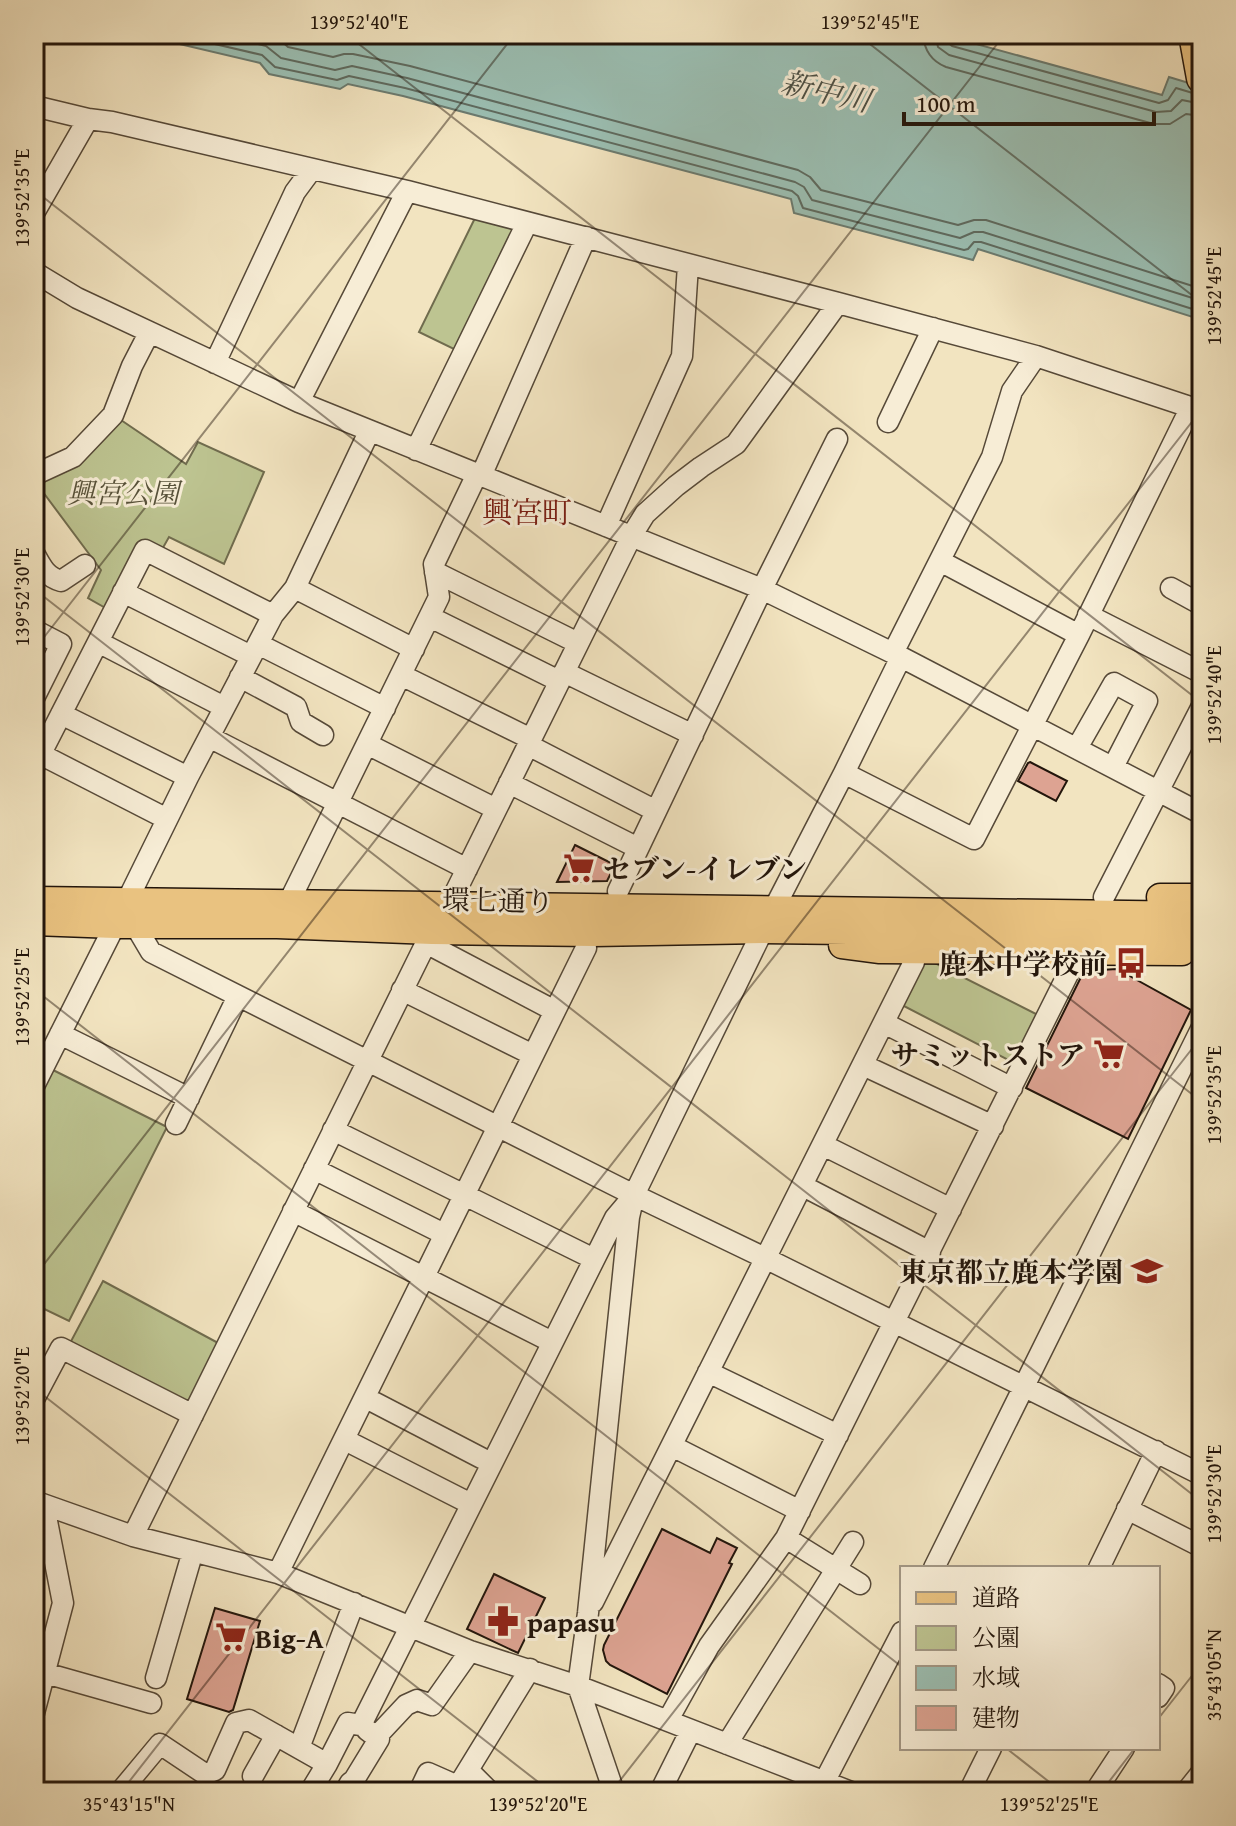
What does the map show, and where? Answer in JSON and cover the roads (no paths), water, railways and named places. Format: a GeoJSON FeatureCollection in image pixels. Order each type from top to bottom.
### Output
{"type":"FeatureCollection","features":[{"type":"Feature","properties":{"kind":"highway"},"geometry":{"type":"LineString","coordinates":[[1195,39],[1202,78]]}},
{"type":"Feature","properties":{"kind":"main road"},"geometry":{"type":"LineString","coordinates":[[769,921],[844,900],[911,895],[1116,915],[1202,897]]}},
{"type":"Feature","properties":{"kind":"main road","name":"環七通り"},"geometry":{"type":"LineString","coordinates":[[34,900],[125,917],[429,937],[593,933],[769,921],[1202,915]]}},
{"type":"Feature","properties":{"kind":"main road","name":"環七通り"},"geometry":{"type":"LineString","coordinates":[[34,922],[288,904],[449,905],[769,921]]}},
{"type":"Feature","properties":{"kind":"main road","name":"環七通り"},"geometry":{"type":"LineString","coordinates":[[1116,915],[1202,935]]}},
{"type":"Feature","properties":{"kind":"main road"},"geometry":{"type":"LineString","coordinates":[[769,921],[831,944],[880,950],[1202,953]]}},
{"type":"Feature","properties":{"kind":"street"},"geometry":{"type":"LineString","coordinates":[[34,106],[407,191],[933,328],[1036,356],[1197,415],[1088,615],[974,839],[844,773]]}},
{"type":"Feature","properties":{"kind":"street"},"geometry":{"type":"LineString","coordinates":[[34,213],[88,119]]}},
{"type":"Feature","properties":{"kind":"street"},"geometry":{"type":"LineString","coordinates":[[215,363],[295,192],[312,169]]}},
{"type":"Feature","properties":{"kind":"street"},"geometry":{"type":"LineString","coordinates":[[299,402],[407,191]]}},
{"type":"Feature","properties":{"kind":"street"},"geometry":{"type":"LineString","coordinates":[[416,450],[527,223]]}},
{"type":"Feature","properties":{"kind":"street"},"geometry":{"type":"LineString","coordinates":[[288,904],[439,597],[434,564],[479,475],[586,237]]}},
{"type":"Feature","properties":{"kind":"street"},"geometry":{"type":"LineString","coordinates":[[606,526],[682,356],[688,265]]}},
{"type":"Feature","properties":{"kind":"street"},"geometry":{"type":"LineString","coordinates":[[34,272],[77,298],[299,402],[762,589],[897,655],[1202,814]]}},
{"type":"Feature","properties":{"kind":"street"},"geometry":{"type":"LineString","coordinates":[[449,905],[645,514],[676,486],[736,444],[838,303]]}},
{"type":"Feature","properties":{"kind":"street"},"geometry":{"type":"LineString","coordinates":[[888,422],[933,328]]}},
{"type":"Feature","properties":{"kind":"street"},"geometry":{"type":"LineString","coordinates":[[34,475],[73,457],[113,415],[149,333]]}},
{"type":"Feature","properties":{"kind":"street"},"geometry":{"type":"LineString","coordinates":[[368,1731],[409,1626],[615,1218],[634,1195],[844,773],[940,561],[992,457],[1012,391],[1036,356]]}},
{"type":"Feature","properties":{"kind":"street"},"geometry":{"type":"LineString","coordinates":[[34,1086],[125,917],[167,819],[224,707],[273,615],[295,588],[369,432]]}},
{"type":"Feature","properties":{"kind":"street"},"geometry":{"type":"LineString","coordinates":[[618,891],[837,439]]}},
{"type":"Feature","properties":{"kind":"street"},"geometry":{"type":"LineString","coordinates":[[167,819],[37,761],[123,592],[145,550],[273,615]]}},
{"type":"Feature","properties":{"kind":"street"},"geometry":{"type":"LineString","coordinates":[[34,553],[45,572],[61,581],[85,565]]}},
{"type":"Feature","properties":{"kind":"street"},"geometry":{"type":"LineString","coordinates":[[940,561],[1079,635]]}},
{"type":"Feature","properties":{"kind":"street"},"geometry":{"type":"LineString","coordinates":[[435,572],[578,643]]}},
{"type":"Feature","properties":{"kind":"street"},"geometry":{"type":"LineString","coordinates":[[295,588],[414,649]]}},
{"type":"Feature","properties":{"kind":"street"},"geometry":{"type":"LineString","coordinates":[[1171,588],[1202,605]]}},
{"type":"Feature","properties":{"kind":"street"},"geometry":{"type":"LineString","coordinates":[[123,592],[385,708]]}},
{"type":"Feature","properties":{"kind":"street"},"geometry":{"type":"LineString","coordinates":[[1088,615],[1202,673]]}},
{"type":"Feature","properties":{"kind":"street"},"geometry":{"type":"LineString","coordinates":[[430,617],[693,735]]}},
{"type":"Feature","properties":{"kind":"street"},"geometry":{"type":"LineString","coordinates":[[34,630],[61,644],[34,698]]}},
{"type":"Feature","properties":{"kind":"street"},"geometry":{"type":"LineString","coordinates":[[98,642],[224,707]]}},
{"type":"Feature","properties":{"kind":"street"},"geometry":{"type":"LineString","coordinates":[[401,675],[656,811]]}},
{"type":"Feature","properties":{"kind":"street"},"geometry":{"type":"LineString","coordinates":[[240,677],[296,707],[301,722],[323,735]]}},
{"type":"Feature","properties":{"kind":"street"},"geometry":{"type":"LineString","coordinates":[[1077,748],[1114,683],[1147,701],[1113,767]]}},
{"type":"Feature","properties":{"kind":"street"},"geometry":{"type":"LineString","coordinates":[[61,714],[188,777]]}},
{"type":"Feature","properties":{"kind":"street"},"geometry":{"type":"LineString","coordinates":[[1116,915],[1159,791],[1200,717]]}},
{"type":"Feature","properties":{"kind":"street"},"geometry":{"type":"LineString","coordinates":[[209,737],[467,869]]}},
{"type":"Feature","properties":{"kind":"street"},"geometry":{"type":"LineString","coordinates":[[367,744],[496,809]]}},
{"type":"Feature","properties":{"kind":"street"},"geometry":{"type":"LineString","coordinates":[[509,783],[638,848]]}},
{"type":"Feature","properties":{"kind":"street"},"geometry":{"type":"LineString","coordinates":[[125,917],[151,952],[497,1127],[1202,1475]]}},
{"type":"Feature","properties":{"kind":"street"},"geometry":{"type":"LineString","coordinates":[[133,1536],[429,937],[555,1011]]}},
{"type":"Feature","properties":{"kind":"street"},"geometry":{"type":"LineString","coordinates":[[278,1573],[586,948]]}},
{"type":"Feature","properties":{"kind":"street"},"geometry":{"type":"LineString","coordinates":[[668,1720],[709,1646],[786,1538],[1079,952]]}},
{"type":"Feature","properties":{"kind":"street"},"geometry":{"type":"LineString","coordinates":[[588,1613],[914,962]]}},
{"type":"Feature","properties":{"kind":"street"},"geometry":{"type":"LineString","coordinates":[[402,990],[533,1055]]}},
{"type":"Feature","properties":{"kind":"street"},"geometry":{"type":"LineString","coordinates":[[176,1124],[238,996]]}},
{"type":"Feature","properties":{"kind":"street"},"geometry":{"type":"LineString","coordinates":[[884,1023],[1012,1088]]}},
{"type":"Feature","properties":{"kind":"street"},"geometry":{"type":"LineString","coordinates":[[935,1566],[1202,1027]]}},
{"type":"Feature","properties":{"kind":"street"},"geometry":{"type":"LineString","coordinates":[[60,1034],[189,1098]]}},
{"type":"Feature","properties":{"kind":"street"},"geometry":{"type":"LineString","coordinates":[[863,1065],[993,1126]]}},
{"type":"Feature","properties":{"kind":"street"},"geometry":{"type":"LineString","coordinates":[[333,1130],[594,1259]]}},
{"type":"Feature","properties":{"kind":"street"},"geometry":{"type":"LineString","coordinates":[[823,1145],[951,1209]]}},
{"type":"Feature","properties":{"kind":"street"},"geometry":{"type":"LineString","coordinates":[[314,1169],[444,1234]]}},
{"type":"Feature","properties":{"kind":"street"},"geometry":{"type":"LineString","coordinates":[[803,1186],[930,1252]]}},
{"type":"Feature","properties":{"kind":"street"},"geometry":{"type":"LineString","coordinates":[[614,1792],[578,1686],[629,1217],[634,1195]]}},
{"type":"Feature","properties":{"kind":"street"},"geometry":{"type":"LineString","coordinates":[[293,1211],[552,1342]]}},
{"type":"Feature","properties":{"kind":"street"},"geometry":{"type":"LineString","coordinates":[[34,1399],[61,1348],[193,1415]]}},
{"type":"Feature","properties":{"kind":"street"},"geometry":{"type":"LineString","coordinates":[[708,1372],[838,1435]]}},
{"type":"Feature","properties":{"kind":"street"},"geometry":{"type":"LineString","coordinates":[[366,1398],[491,1463]]}},
{"type":"Feature","properties":{"kind":"street"},"geometry":{"type":"LineString","coordinates":[[345,1440],[471,1504]]}},
{"type":"Feature","properties":{"kind":"street"},"geometry":{"type":"LineString","coordinates":[[672,1446],[800,1511]]}},
{"type":"Feature","properties":{"kind":"street"},"geometry":{"type":"LineString","coordinates":[[1100,1566],[1156,1451]]}},
{"type":"Feature","properties":{"kind":"street"},"geometry":{"type":"LineString","coordinates":[[39,1504],[133,1536],[278,1573],[470,1651],[530,1669],[668,1720],[822,1787],[851,1792]]}},
{"type":"Feature","properties":{"kind":"street"},"geometry":{"type":"LineString","coordinates":[[34,1713],[63,1603],[39,1504]]}},
{"type":"Feature","properties":{"kind":"street"},"geometry":{"type":"LineString","coordinates":[[1127,1509],[1202,1547]]}},
{"type":"Feature","properties":{"kind":"street"},"geometry":{"type":"LineString","coordinates":[[786,1538],[860,1584]]}},
{"type":"Feature","properties":{"kind":"street"},"geometry":{"type":"LineString","coordinates":[[727,1744],[853,1542]]}},
{"type":"Feature","properties":{"kind":"street"},"geometry":{"type":"LineString","coordinates":[[156,1678],[193,1551]]}},
{"type":"Feature","properties":{"kind":"street"},"geometry":{"type":"LineString","coordinates":[[299,1748],[354,1603]]}},
{"type":"Feature","properties":{"kind":"street"},"geometry":{"type":"LineString","coordinates":[[822,1787],[895,1665],[900,1641]]}},
{"type":"Feature","properties":{"kind":"street"},"geometry":{"type":"LineString","coordinates":[[368,1731],[417,1700],[432,1705],[470,1651]]}},
{"type":"Feature","properties":{"kind":"street"},"geometry":{"type":"LineString","coordinates":[[419,1792],[428,1773],[453,1784],[460,1783],[530,1669]]}},
{"type":"Feature","properties":{"kind":"street"},"geometry":{"type":"LineString","coordinates":[[45,1673],[151,1703]]}},
{"type":"Feature","properties":{"kind":"street"},"geometry":{"type":"LineString","coordinates":[[120,1792],[160,1744],[205,1774],[215,1770],[236,1723],[249,1720],[327,1764]]}},
{"type":"Feature","properties":{"kind":"street"},"geometry":{"type":"LineString","coordinates":[[310,1792],[348,1723],[379,1739],[345,1792]]}},
{"type":"Feature","properties":{"kind":"street"},"geometry":{"type":"LineString","coordinates":[[660,1792],[691,1730]]}},
{"type":"Feature","properties":{"kind":"street"},"geometry":{"type":"LineString","coordinates":[[253,1776],[276,1735]]}},
{"type":"Feature","properties":{"kind":"street"},"geometry":{"type":"LineString","coordinates":[[969,1792],[990,1750]]}},
{"type":"Feature","properties":{"kind":"street"},"geometry":{"type":"LineString","coordinates":[[1095,1792],[1123,1750]]}},
{"type":"Feature","properties":{"kind":"street"},"geometry":{"type":"LineString","coordinates":[[468,1770],[490,1792]]}},
{"type":"Feature","properties":{"kind":"street"},"geometry":{"type":"LineString","coordinates":[[1186,1792],[1202,1772]]}},
{"type":"Feature","properties":{"kind":"water","name":"新中川"},"geometry":{"type":"Polygon","coordinates":[[[137,34],[940,34],[1162,95],[1169,77],[1202,87],[1202,320],[978,249],[973,260],[794,213],[791,199],[403,96],[348,84],[340,89],[269,74],[260,63],[137,34]]]}},
{"type":"Feature","properties":{"kind":"place","name":"セブン-イレブン"},"geometry":{"type":"Point","coordinates":[579,868]}},
{"type":"Feature","properties":{"kind":"place","name":"鹿本中学校前"},"geometry":{"type":"Point","coordinates":[1131,963]}},
{"type":"Feature","properties":{"kind":"place","name":"サミットストア"},"geometry":{"type":"Point","coordinates":[1109,1054]}},
{"type":"Feature","properties":{"kind":"place","name":"東京都立鹿本学園"},"geometry":{"type":"Point","coordinates":[1147,1271]}},
{"type":"Feature","properties":{"kind":"place","name":"papasu"},"geometry":{"type":"Point","coordinates":[503,1621]}},
{"type":"Feature","properties":{"kind":"place","name":"Big-A"},"geometry":{"type":"Point","coordinates":[231,1637]}},
{"type":"Feature","properties":{"kind":"district","name":"興宮町"},"geometry":{"type":"Point","coordinates":[527,512]}},
{"type":"Feature","properties":{"kind":"park label","name":"興宮公園"},"geometry":{"type":"Point","coordinates":[123,492]}}]}
